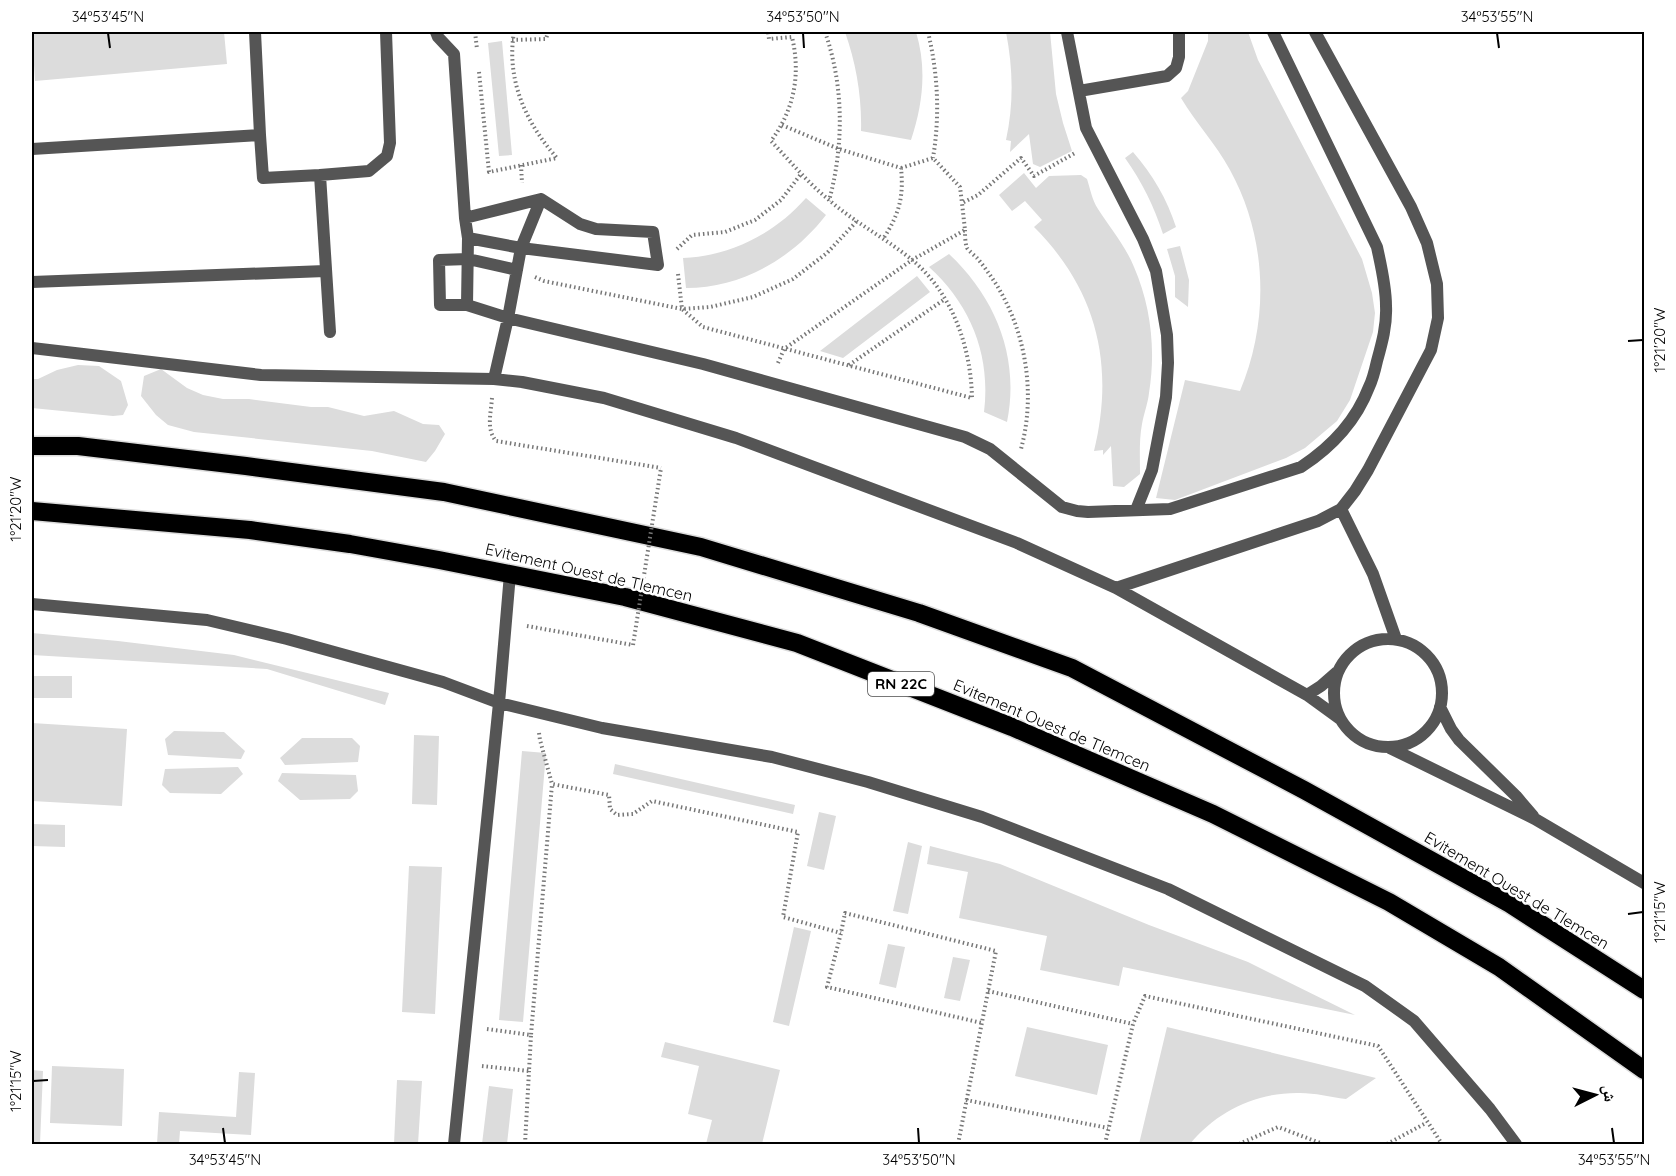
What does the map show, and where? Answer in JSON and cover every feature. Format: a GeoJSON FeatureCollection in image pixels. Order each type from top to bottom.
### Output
{"type":"FeatureCollection","features":[{"type":"Feature","properties":{"kind":"highway"},"geometry":{"type":"LineString","coordinates":[[32,438],[78,446]]}},
{"type":"Feature","properties":{"kind":"highway","name":"Evitement Ouest de Tlemcen"},"geometry":{"type":"LineString","coordinates":[[32,446],[78,446],[444,492],[701,547],[919,613],[1072,668],[1304,790],[1510,904],[1644,990]]}},
{"type":"Feature","properties":{"kind":"highway","name":"Evitement Ouest de Tlemcen"},"geometry":{"type":"LineString","coordinates":[[32,512],[250,530],[350,544],[625,597],[797,643],[1012,727],[1192,805],[1379,897],[1499,966],[1644,1070]]}},
{"type":"Feature","properties":{"kind":"highway","name":"RN 22C"},"geometry":{"type":"LineString","coordinates":[[32,516],[81,515]]}},
{"type":"Feature","properties":{"kind":"street"},"geometry":{"type":"LineString","coordinates":[[255,32],[263,178],[369,171],[387,156],[390,143],[386,32]]}},
{"type":"Feature","properties":{"kind":"street"},"geometry":{"type":"LineString","coordinates":[[436,32],[454,54],[468,238],[467,305]]}},
{"type":"Feature","properties":{"kind":"street"},"geometry":{"type":"LineString","coordinates":[[1067,32],[1086,128],[1148,250],[1156,271],[1167,335],[1166,397],[1152,470],[1136,510]]}},
{"type":"Feature","properties":{"kind":"street"},"geometry":{"type":"LineString","coordinates":[[1079,91],[1167,76],[1176,68],[1179,57],[1179,32]]}},
{"type":"Feature","properties":{"kind":"street"},"geometry":{"type":"LineString","coordinates":[[516,270],[468,259],[438,260],[440,305],[467,305],[508,318],[655,352],[965,437],[990,450],[1062,507],[1088,512],[1170,509],[1301,467],[1319,455],[1353,417],[1369,388],[1380,351],[1386,306],[1377,247],[1273,32]]}},
{"type":"Feature","properties":{"kind":"street"},"geometry":{"type":"LineString","coordinates":[[1116,588],[1318,521],[1341,509],[1368,470],[1431,350],[1438,318],[1437,284],[1427,243],[1411,207],[1315,32]]}},
{"type":"Feature","properties":{"kind":"street"},"geometry":{"type":"LineString","coordinates":[[32,149],[260,135]]}},
{"type":"Feature","properties":{"kind":"street"},"geometry":{"type":"LineString","coordinates":[[320,175],[330,332]]}},
{"type":"Feature","properties":{"kind":"street"},"geometry":{"type":"LineString","coordinates":[[465,218],[541,199],[580,224],[596,229],[653,232],[658,265],[521,248],[468,238]]}},
{"type":"Feature","properties":{"kind":"street"},"geometry":{"type":"LineString","coordinates":[[494,379],[521,248],[541,199]]}},
{"type":"Feature","properties":{"kind":"street"},"geometry":{"type":"LineString","coordinates":[[32,282],[325,271]]}},
{"type":"Feature","properties":{"kind":"street"},"geometry":{"type":"LineString","coordinates":[[32,348],[261,375],[494,379],[522,382],[604,398],[736,438],[1017,543],[1116,588],[1307,695],[1340,719]]}},
{"type":"Feature","properties":{"kind":"street"},"geometry":{"type":"LineString","coordinates":[[1341,509],[1372,574],[1396,639]]}},
{"type":"Feature","properties":{"kind":"street"},"geometry":{"type":"LineString","coordinates":[[454,1144],[510,574]]}},
{"type":"Feature","properties":{"kind":"street"},"geometry":{"type":"LineString","coordinates":[[32,604],[207,620],[287,639],[443,682],[499,703],[602,728],[772,758],[868,782],[982,816],[1168,888],[1365,986],[1414,1021],[1490,1109],[1516,1144]]}},
{"type":"Feature","properties":{"kind":"street"},"geometry":{"type":"LineString","coordinates":[[1396,639],[1415,646],[1436,668],[1442,687],[1440,707],[1432,725],[1418,739],[1409,744],[1389,748],[1379,747],[1360,741],[1345,727],[1334,700],[1335,680],[1350,654],[1358,648],[1376,640],[1396,639]]}},
{"type":"Feature","properties":{"kind":"street"},"geometry":{"type":"LineString","coordinates":[[1307,695],[1339,670]]}},
{"type":"Feature","properties":{"kind":"street"},"geometry":{"type":"LineString","coordinates":[[1440,707],[1459,740],[1516,796],[1535,819]]}},
{"type":"Feature","properties":{"kind":"street"},"geometry":{"type":"LineString","coordinates":[[1389,748],[1535,819],[1644,883]]}},
{"type":"Feature","properties":{"kind":"path"},"geometry":{"type":"LineString","coordinates":[[475,32],[477,55]]}},
{"type":"Feature","properties":{"kind":"path"},"geometry":{"type":"LineString","coordinates":[[478,67],[489,172],[557,158],[536,133],[521,103],[514,71],[512,40],[514,32]]}},
{"type":"Feature","properties":{"kind":"path"},"geometry":{"type":"LineString","coordinates":[[512,40],[546,39],[548,32]]}},
{"type":"Feature","properties":{"kind":"path"},"geometry":{"type":"LineString","coordinates":[[678,274],[682,309],[703,327],[972,398],[970,372],[957,322],[945,299],[929,278],[912,260],[829,201],[771,141],[782,125],[791,105],[796,78],[792,37],[769,39],[768,32]]}},
{"type":"Feature","properties":{"kind":"path"},"geometry":{"type":"LineString","coordinates":[[825,32],[837,83],[840,116],[839,149],[829,201]]}},
{"type":"Feature","properties":{"kind":"path"},"geometry":{"type":"LineString","coordinates":[[928,32],[938,94],[937,130],[933,158]]}},
{"type":"Feature","properties":{"kind":"path"},"geometry":{"type":"LineString","coordinates":[[782,125],[839,149],[901,168],[933,158]]}},
{"type":"Feature","properties":{"kind":"path"},"geometry":{"type":"LineString","coordinates":[[962,203],[978,195],[1021,158],[1034,176],[1093,143]]}},
{"type":"Feature","properties":{"kind":"path"},"geometry":{"type":"LineString","coordinates":[[933,158],[960,187],[966,246],[995,283],[1010,311],[1023,355],[1027,386],[1027,417],[1021,448],[1013,468]]}},
{"type":"Feature","properties":{"kind":"path"},"geometry":{"type":"LineString","coordinates":[[883,239],[900,206],[901,168]]}},
{"type":"Feature","properties":{"kind":"path"},"geometry":{"type":"LineString","coordinates":[[675,250],[692,235],[724,232],[755,220],[781,200],[801,174]]}},
{"type":"Feature","properties":{"kind":"path"},"geometry":{"type":"LineString","coordinates":[[516,270],[544,280],[682,309],[711,308],[739,302],[792,279],[816,263],[857,221]]}},
{"type":"Feature","properties":{"kind":"path"},"geometry":{"type":"LineString","coordinates":[[769,382],[784,349],[912,260],[965,230]]}},
{"type":"Feature","properties":{"kind":"path"},"geometry":{"type":"LineString","coordinates":[[849,365],[945,299]]}},
{"type":"Feature","properties":{"kind":"path"},"geometry":{"type":"LineString","coordinates":[[494,379],[489,426],[490,435],[496,441],[661,468],[633,645],[544,629]]}},
{"type":"Feature","properties":{"kind":"path"},"geometry":{"type":"LineString","coordinates":[[525,1144],[531,1035],[552,784],[540,740],[538,712]]}},
{"type":"Feature","properties":{"kind":"path"},"geometry":{"type":"LineString","coordinates":[[552,784],[609,795],[610,809],[617,815],[633,814],[652,801],[798,832],[783,917],[841,933]]}},
{"type":"Feature","properties":{"kind":"path"},"geometry":{"type":"LineString","coordinates":[[958,1144],[966,1100],[982,1023],[996,951],[845,912],[827,987],[982,1023]]}},
{"type":"Feature","properties":{"kind":"path"},"geometry":{"type":"LineString","coordinates":[[988,991],[1133,1024]]}},
{"type":"Feature","properties":{"kind":"path"},"geometry":{"type":"LineString","coordinates":[[1105,1144],[1133,1024],[1145,996],[1378,1046],[1442,1144]]}},
{"type":"Feature","properties":{"kind":"path"},"geometry":{"type":"LineString","coordinates":[[466,1026],[531,1035]]}},
{"type":"Feature","properties":{"kind":"path"},"geometry":{"type":"LineString","coordinates":[[462,1064],[529,1071]]}},
{"type":"Feature","properties":{"kind":"path"},"geometry":{"type":"LineString","coordinates":[[966,1100],[1108,1128]]}},
{"type":"Feature","properties":{"kind":"path"},"geometry":{"type":"LineString","coordinates":[[1387,1144],[1426,1122]]}},
{"type":"Feature","properties":{"kind":"path"},"geometry":{"type":"LineString","coordinates":[[1239,1144],[1278,1127],[1323,1144]]}},
{"type":"Feature","properties":{"kind":"shaded area"},"geometry":{"type":"Polygon","coordinates":[[[32,32],[224,32],[227,64],[35,81],[32,32]]]}},
{"type":"Feature","properties":{"kind":"shaded area"},"geometry":{"type":"Polygon","coordinates":[[[845,32],[916,32],[922,59],[922,86],[921,100],[911,140],[861,131],[858,80],[845,32]]]}},
{"type":"Feature","properties":{"kind":"shaded area"},"geometry":{"type":"Polygon","coordinates":[[[1006,32],[1050,32],[1056,94],[1072,151],[1040,167],[1033,164],[1029,134],[1010,152],[1011,141],[1006,140],[1012,86],[1006,32]]]}},
{"type":"Feature","properties":{"kind":"shaded area"},"geometry":{"type":"Polygon","coordinates":[[[1208,32],[1248,32],[1258,60],[1362,259],[1375,313],[1373,332],[1350,400],[1337,421],[1305,448],[1286,458],[1175,500],[1156,498],[1185,380],[1240,391],[1250,364],[1260,308],[1257,251],[1242,196],[1224,160],[1181,98],[1188,91],[1208,41],[1208,32]]]}},
{"type":"Feature","properties":{"kind":"shaded area"},"geometry":{"type":"Polygon","coordinates":[[[502,41],[512,155],[499,156],[488,43],[502,41]]]}},
{"type":"Feature","properties":{"kind":"shaded area"},"geometry":{"type":"Polygon","coordinates":[[[1133,152],[1159,188],[1176,227],[1163,234],[1147,194],[1125,158],[1133,152]]]}},
{"type":"Feature","properties":{"kind":"shaded area"},"geometry":{"type":"Polygon","coordinates":[[[1024,173],[1036,188],[1049,176],[1081,175],[1087,179],[1096,205],[1126,251],[1140,282],[1148,313],[1152,345],[1151,377],[1141,430],[1140,474],[1124,487],[1113,486],[1111,446],[1103,455],[1103,450],[1094,451],[1100,419],[1101,359],[1096,330],[1086,303],[1073,276],[1056,251],[1034,227],[1042,220],[1025,201],[1012,211],[999,195],[1024,173]]]}},
{"type":"Feature","properties":{"kind":"shaded area"},"geometry":{"type":"Polygon","coordinates":[[[806,198],[826,215],[798,245],[782,257],[765,268],[727,283],[686,288],[683,258],[718,253],[750,241],[780,222],[806,198]]]}},
{"type":"Feature","properties":{"kind":"shaded area"},"geometry":{"type":"Polygon","coordinates":[[[1180,246],[1189,280],[1188,307],[1175,297],[1175,276],[1167,249],[1180,246]]]}},
{"type":"Feature","properties":{"kind":"shaded area"},"geometry":{"type":"Polygon","coordinates":[[[949,254],[980,290],[1000,330],[1007,352],[1010,375],[1007,422],[984,412],[984,371],[975,333],[956,298],[929,267],[949,254]]]}},
{"type":"Feature","properties":{"kind":"shaded area"},"geometry":{"type":"Polygon","coordinates":[[[917,276],[930,292],[843,358],[820,351],[917,276]]]}},
{"type":"Feature","properties":{"kind":"shaded area"},"geometry":{"type":"Polygon","coordinates":[[[78,365],[99,366],[121,381],[128,405],[123,415],[32,408],[32,379],[78,365]]]}},
{"type":"Feature","properties":{"kind":"shaded area"},"geometry":{"type":"Polygon","coordinates":[[[161,369],[187,388],[203,395],[223,399],[249,399],[328,407],[364,416],[394,411],[423,424],[439,425],[445,434],[426,462],[372,451],[194,432],[168,425],[156,415],[141,396],[144,376],[161,369]]]}},
{"type":"Feature","properties":{"kind":"shaded area"},"geometry":{"type":"Polygon","coordinates":[[[32,633],[234,655],[389,693],[385,705],[267,669],[32,655],[32,633]]]}},
{"type":"Feature","properties":{"kind":"shaded area"},"geometry":{"type":"Polygon","coordinates":[[[32,676],[72,676],[72,698],[32,698],[32,676]]]}},
{"type":"Feature","properties":{"kind":"shaded area"},"geometry":{"type":"Polygon","coordinates":[[[32,723],[127,729],[122,806],[32,801],[32,723]]]}},
{"type":"Feature","properties":{"kind":"shaded area"},"geometry":{"type":"Polygon","coordinates":[[[174,731],[224,732],[245,751],[241,759],[168,755],[165,739],[174,731]]]}},
{"type":"Feature","properties":{"kind":"shaded area"},"geometry":{"type":"Polygon","coordinates":[[[414,735],[439,736],[437,805],[412,804],[414,735]]]}},
{"type":"Feature","properties":{"kind":"shaded area"},"geometry":{"type":"Polygon","coordinates":[[[302,738],[352,738],[360,746],[358,762],[285,765],[280,758],[302,738]]]}},
{"type":"Feature","properties":{"kind":"shaded area"},"geometry":{"type":"Polygon","coordinates":[[[522,751],[546,753],[523,1022],[499,1020],[522,751]]]}},
{"type":"Feature","properties":{"kind":"shaded area"},"geometry":{"type":"Polygon","coordinates":[[[615,764],[795,805],[793,814],[613,774],[615,764]]]}},
{"type":"Feature","properties":{"kind":"shaded area"},"geometry":{"type":"Polygon","coordinates":[[[238,767],[243,774],[221,794],[170,793],[162,785],[165,769],[238,767]]]}},
{"type":"Feature","properties":{"kind":"shaded area"},"geometry":{"type":"Polygon","coordinates":[[[282,773],[356,775],[358,791],[350,799],[300,800],[278,781],[282,773]]]}},
{"type":"Feature","properties":{"kind":"shaded area"},"geometry":{"type":"Polygon","coordinates":[[[819,812],[836,816],[824,870],[807,866],[819,812]]]}},
{"type":"Feature","properties":{"kind":"shaded area"},"geometry":{"type":"Polygon","coordinates":[[[32,824],[65,825],[65,847],[32,846],[32,824]]]}},
{"type":"Feature","properties":{"kind":"shaded area"},"geometry":{"type":"Polygon","coordinates":[[[908,842],[922,846],[908,914],[893,911],[908,842]]]}},
{"type":"Feature","properties":{"kind":"shaded area"},"geometry":{"type":"Polygon","coordinates":[[[930,846],[1000,864],[1149,925],[1248,962],[1355,1015],[1123,967],[1119,986],[1040,970],[1047,936],[959,918],[968,872],[927,864],[930,846]]]}},
{"type":"Feature","properties":{"kind":"shaded area"},"geometry":{"type":"Polygon","coordinates":[[[409,866],[442,867],[435,1014],[402,1012],[409,866]]]}},
{"type":"Feature","properties":{"kind":"shaded area"},"geometry":{"type":"Polygon","coordinates":[[[794,927],[811,931],[789,1026],[773,1022],[794,927]]]}},
{"type":"Feature","properties":{"kind":"shaded area"},"geometry":{"type":"Polygon","coordinates":[[[888,944],[905,947],[896,988],[879,984],[888,944]]]}},
{"type":"Feature","properties":{"kind":"shaded area"},"geometry":{"type":"Polygon","coordinates":[[[953,957],[970,960],[960,1001],[944,998],[953,957]]]}},
{"type":"Feature","properties":{"kind":"shaded area"},"geometry":{"type":"Polygon","coordinates":[[[1027,1027],[1108,1045],[1097,1095],[1015,1076],[1027,1027]]]}},
{"type":"Feature","properties":{"kind":"shaded area"},"geometry":{"type":"Polygon","coordinates":[[[1167,1027],[1376,1078],[1346,1099],[1300,1093],[1253,1100],[1225,1113],[1190,1144],[1139,1144],[1167,1027]]]}},
{"type":"Feature","properties":{"kind":"shaded area"},"geometry":{"type":"Polygon","coordinates":[[[665,1042],[780,1070],[762,1144],[706,1144],[712,1120],[688,1114],[699,1066],[661,1057],[665,1042]]]}},
{"type":"Feature","properties":{"kind":"shaded area"},"geometry":{"type":"Polygon","coordinates":[[[52,1066],[124,1069],[122,1126],[50,1123],[52,1066]]]}},
{"type":"Feature","properties":{"kind":"shaded area"},"geometry":{"type":"Polygon","coordinates":[[[32,1070],[43,1071],[40,1144],[32,1144],[32,1070]]]}},
{"type":"Feature","properties":{"kind":"shaded area"},"geometry":{"type":"Polygon","coordinates":[[[239,1072],[255,1073],[251,1135],[180,1131],[179,1144],[157,1144],[159,1112],[236,1117],[239,1072]]]}},
{"type":"Feature","properties":{"kind":"shaded area"},"geometry":{"type":"Polygon","coordinates":[[[397,1080],[422,1081],[418,1144],[394,1144],[397,1080]]]}},
{"type":"Feature","properties":{"kind":"shaded area"},"geometry":{"type":"Polygon","coordinates":[[[489,1086],[513,1089],[507,1144],[482,1144],[489,1086]]]}}]}
